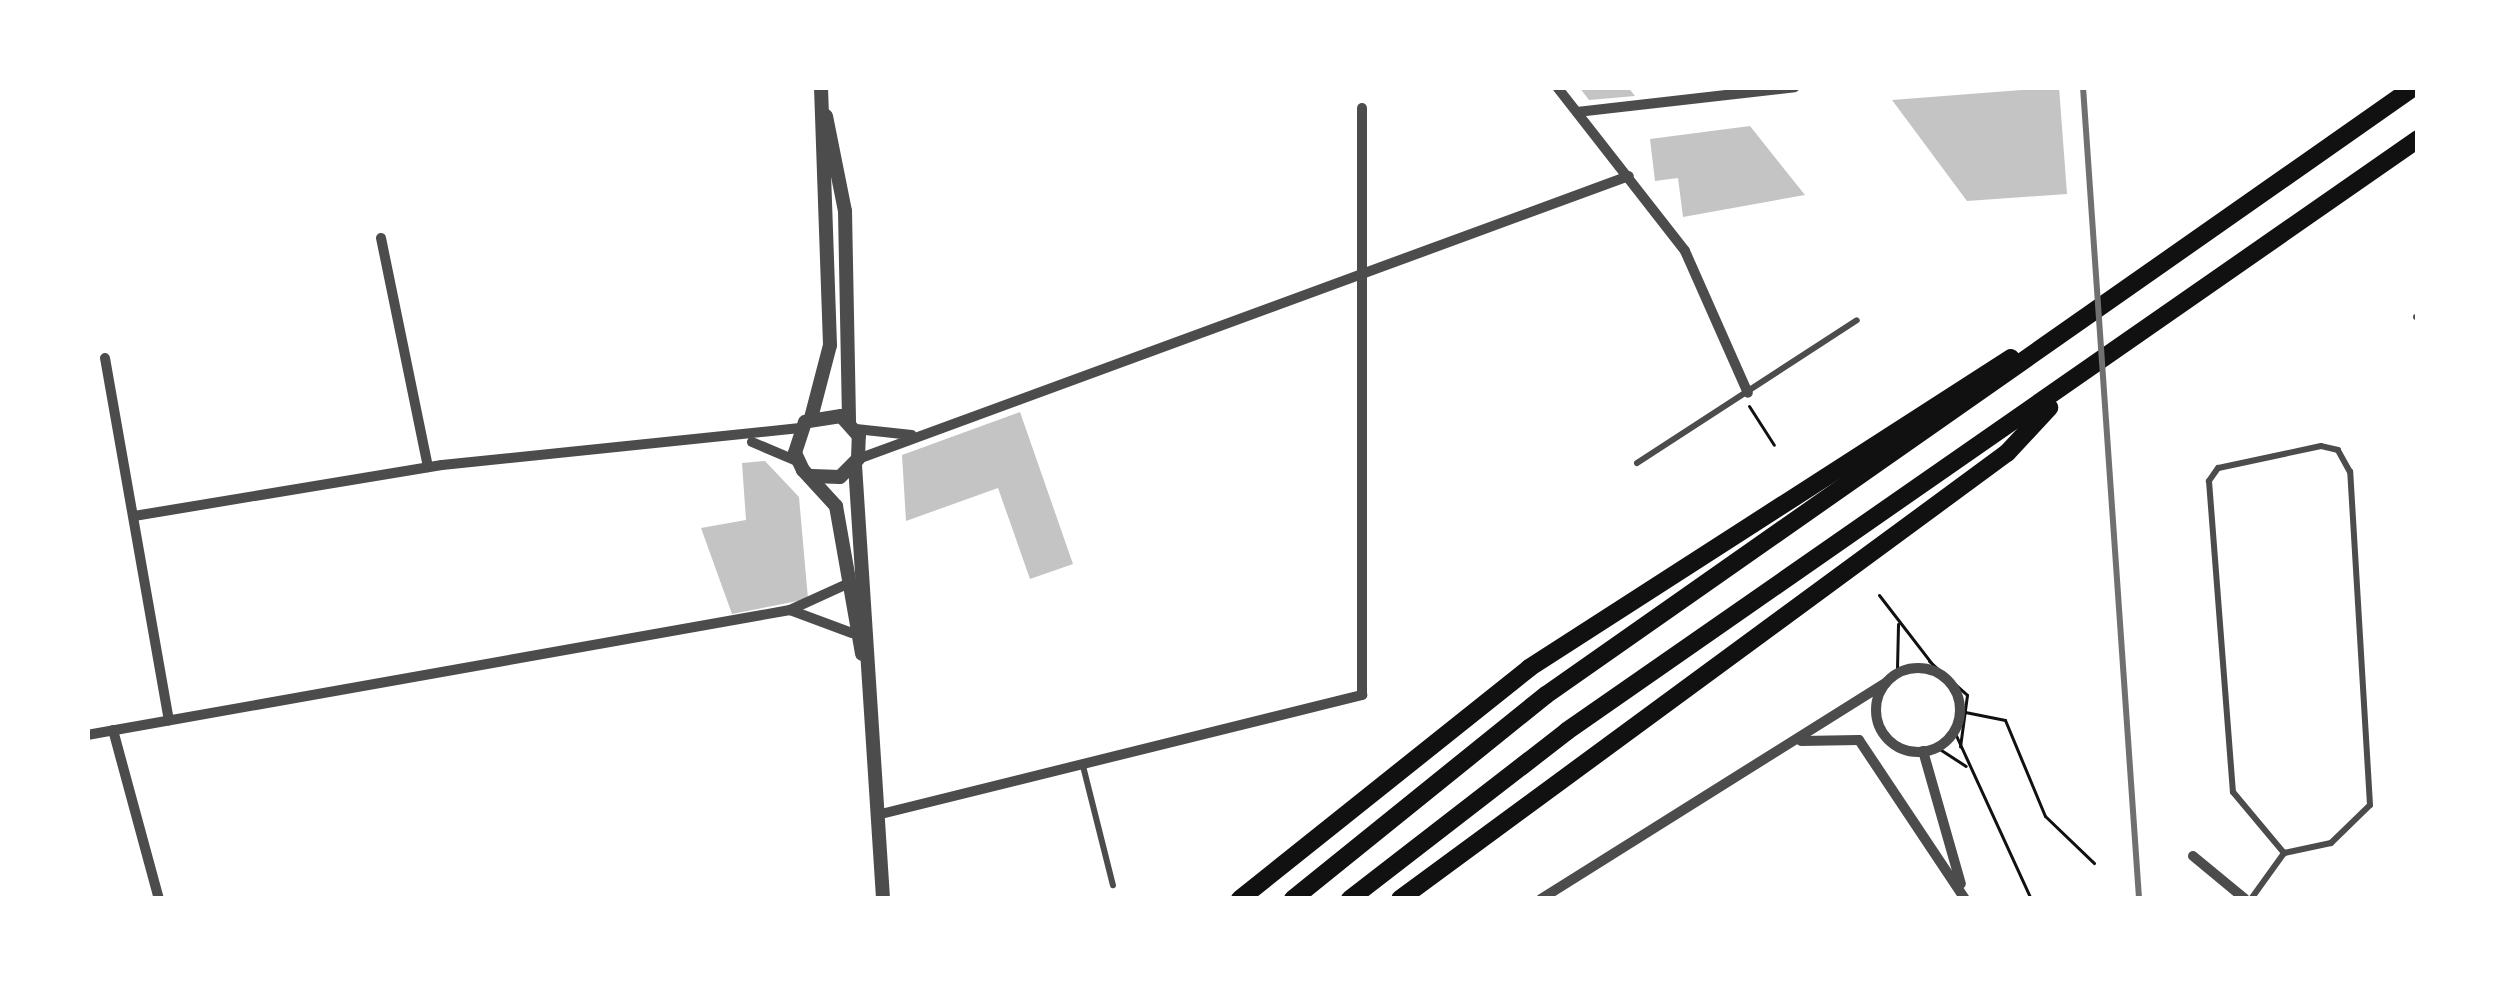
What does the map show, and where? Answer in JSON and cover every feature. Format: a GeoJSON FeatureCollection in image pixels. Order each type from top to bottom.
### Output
{"type":"FeatureCollection","features":[{"type":"Feature","properties":{"kind":"highway"},"geometry":{"type":"LineString","coordinates":[[1293,899],[1546,695],[2414,87]]}},
{"type":"Feature","properties":{"kind":"highway"},"geometry":{"type":"LineString","coordinates":[[1349,899],[1567,731],[2196,301],[2418,139]]}},
{"type":"Feature","properties":{"kind":"highway"},"geometry":{"type":"LineString","coordinates":[[1240,899],[1529,668],[1964,380],[2048,341]]}},
{"type":"Feature","properties":{"kind":"highway"},"geometry":{"type":"LineString","coordinates":[[1400,899],[2007,454],[2068,386]]}},
{"type":"Feature","properties":{"kind":"street"},"geometry":{"type":"LineString","coordinates":[[797,461],[830,345],[821,87]]}},
{"type":"Feature","properties":{"kind":"street"},"geometry":{"type":"LineString","coordinates":[[1557,87],[1694,267],[1748,393]]}},
{"type":"Feature","properties":{"kind":"street"},"geometry":{"type":"LineString","coordinates":[[1577,112],[1795,87]]}},
{"type":"Feature","properties":{"kind":"street"},"geometry":{"type":"LineString","coordinates":[[822,106],[845,211],[862,654],[883,899]]}},
{"type":"Feature","properties":{"kind":"street"},"geometry":{"type":"LineString","coordinates":[[878,815],[1363,695],[1366,270],[1362,108]]}},
{"type":"Feature","properties":{"kind":"street"},"geometry":{"type":"LineString","coordinates":[[812,476],[1629,176]]}},
{"type":"Feature","properties":{"kind":"street"},"geometry":{"type":"LineString","coordinates":[[381,238],[428,467]]}},
{"type":"Feature","properties":{"kind":"street"},"geometry":{"type":"LineString","coordinates":[[105,358],[169,720]]}},
{"type":"Feature","properties":{"kind":"street"},"geometry":{"type":"LineString","coordinates":[[134,516],[428,467],[749,441],[805,423],[916,436]]}},
{"type":"Feature","properties":{"kind":"street"},"geometry":{"type":"LineString","coordinates":[[749,441],[797,461],[836,506],[852,632],[862,654]]}},
{"type":"Feature","properties":{"kind":"street"},"geometry":{"type":"LineString","coordinates":[[87,735],[790,610],[847,584]]}},
{"type":"Feature","properties":{"kind":"street"},"geometry":{"type":"LineString","coordinates":[[790,610],[852,632]]}},
{"type":"Feature","properties":{"kind":"street"},"geometry":{"type":"LineString","coordinates":[[1541,899],[1892,678],[1939,673],[1964,711],[1954,731],[1930,749],[1896,746]]}},
{"type":"Feature","properties":{"kind":"street"},"geometry":{"type":"LineString","coordinates":[[1888,776],[1896,746],[1877,716],[1892,678]]}},
{"type":"Feature","properties":{"kind":"street"},"geometry":{"type":"LineString","coordinates":[[113,730],[160,899]]}},
{"type":"Feature","properties":{"kind":"street"},"geometry":{"type":"LineString","coordinates":[[1792,744],[1824,733],[1858,740],[1888,776],[1965,899]]}},
{"type":"Feature","properties":{"kind":"street"},"geometry":{"type":"LineString","coordinates":[[1930,749],[1965,899]]}},
{"type":"Feature","properties":{"kind":"street"},"geometry":{"type":"LineString","coordinates":[[2193,856],[2248,899]]}},
{"type":"Feature","properties":{"kind":"lane"},"geometry":{"type":"LineString","coordinates":[[1637,463],[1858,320]]}},
{"type":"Feature","properties":{"kind":"lane"},"geometry":{"type":"LineString","coordinates":[[2248,899],[2284,853],[2331,843],[2370,805],[2350,472],[2321,446],[2218,468],[2210,481],[2233,792],[2284,853]]}},
{"type":"Feature","properties":{"kind":"lane"},"geometry":{"type":"LineString","coordinates":[[1082,764],[1113,885]]}},
{"type":"Feature","properties":{"kind":"path"},"geometry":{"type":"LineString","coordinates":[[1756,418],[1774,446]]}},
{"type":"Feature","properties":{"kind":"path"},"geometry":{"type":"LineString","coordinates":[[1879,595],[1939,673]]}},
{"type":"Feature","properties":{"kind":"path"},"geometry":{"type":"LineString","coordinates":[[1892,678],[1898,622]]}},
{"type":"Feature","properties":{"kind":"path"},"geometry":{"type":"LineString","coordinates":[[1929,661],[1960,682],[1964,711],[1960,748]]}},
{"type":"Feature","properties":{"kind":"path"},"geometry":{"type":"LineString","coordinates":[[1964,711],[2005,719],[2045,816],[2094,863]]}},
{"type":"Feature","properties":{"kind":"path"},"geometry":{"type":"LineString","coordinates":[[1954,731],[2031,899]]}},
{"type":"Feature","properties":{"kind":"path"},"geometry":{"type":"LineString","coordinates":[[1930,749],[1968,767]]}},
{"type":"Feature","properties":{"kind":"building"},"geometry":{"type":"Polygon","coordinates":[[[1579,87],[1628,87],[1635,96],[1589,100],[1579,87]]]}},
{"type":"Feature","properties":{"kind":"building"},"geometry":{"type":"Polygon","coordinates":[[[2059,87],[2067,194],[1967,201],[1892,100],[2059,87]]]}},
{"type":"Feature","properties":{"kind":"building"},"geometry":{"type":"Polygon","coordinates":[[[1750,126],[1805,195],[1683,217],[1678,178],[1655,181],[1650,139],[1750,126]]]}},
{"type":"Feature","properties":{"kind":"building"},"geometry":{"type":"Polygon","coordinates":[[[1020,412],[1073,564],[1030,579],[998,488],[906,521],[902,455],[1020,412]]]}},
{"type":"Feature","properties":{"kind":"building"},"geometry":{"type":"Polygon","coordinates":[[[765,461],[799,497],[808,599],[732,614],[701,528],[746,520],[742,463],[765,461]]]}},
{"type":"Feature","properties":{"kind":"railway"},"geometry":{"type":"LineString","coordinates":[[2083,87],[2139,899]]}}]}
